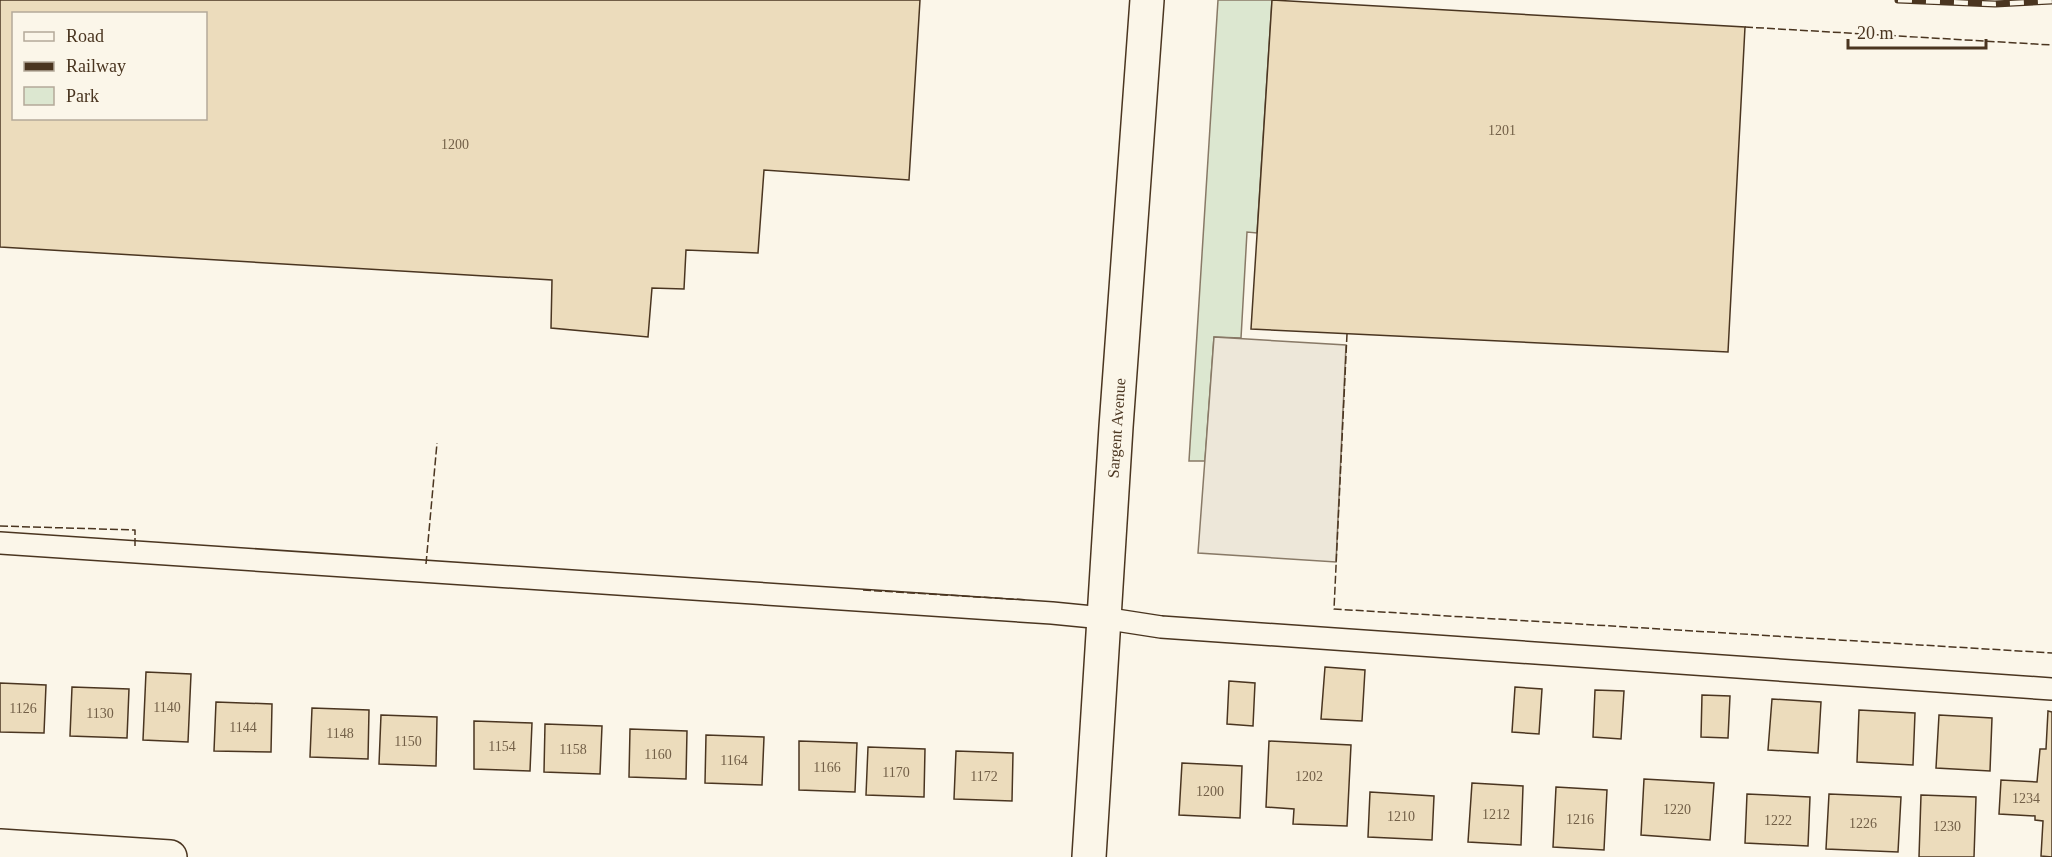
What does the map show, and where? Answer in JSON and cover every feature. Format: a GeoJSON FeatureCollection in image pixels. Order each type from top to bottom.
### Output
{"type":"FeatureCollection","features":[{"type":"Feature","properties":{"kind":"main road","name":"Sargent Avenue"},"geometry":{"type":"LineString","coordinates":[[1089,857],[1103,618],[1147,0]]}},
{"type":"Feature","properties":{"kind":"main road"},"geometry":{"type":"LineString","coordinates":[[0,846],[170,857]]}},
{"type":"Feature","properties":{"kind":"lane"},"geometry":{"type":"LineString","coordinates":[[0,543],[1103,618],[1161,627],[2052,689]]}},
{"type":"Feature","properties":{"kind":"green space"},"geometry":{"type":"Polygon","coordinates":[[[1218,0],[1272,0],[1257,233],[1247,232],[1241,338],[1214,337],[1205,461],[1189,461],[1218,0]]]}},
{"type":"Feature","properties":{"kind":"shaded area"},"geometry":{"type":"Polygon","coordinates":[[[1214,337],[1346,345],[1336,562],[1198,553],[1214,337]]]}},
{"type":"Feature","properties":{"kind":"building"},"geometry":{"type":"Polygon","coordinates":[[[0,0],[920,0],[909,180],[764,170],[758,253],[686,250],[684,289],[652,288],[648,337],[551,328],[552,280],[0,247],[0,0]]]}},
{"type":"Feature","properties":{"kind":"building"},"geometry":{"type":"Polygon","coordinates":[[[1272,0],[1745,27],[1728,352],[1251,329],[1272,0]]]}},
{"type":"Feature","properties":{"kind":"building"},"geometry":{"type":"Polygon","coordinates":[[[1325,667],[1365,670],[1362,721],[1321,719],[1325,667]]]}},
{"type":"Feature","properties":{"kind":"building"},"geometry":{"type":"Polygon","coordinates":[[[146,672],[191,674],[188,742],[143,740],[146,672]]]}},
{"type":"Feature","properties":{"kind":"building"},"geometry":{"type":"Polygon","coordinates":[[[1229,681],[1255,683],[1253,726],[1227,724],[1229,681]]]}},
{"type":"Feature","properties":{"kind":"building"},"geometry":{"type":"Polygon","coordinates":[[[0,683],[46,685],[44,733],[0,732],[0,683]]]}},
{"type":"Feature","properties":{"kind":"building"},"geometry":{"type":"Polygon","coordinates":[[[72,687],[129,689],[127,738],[70,736],[72,687]]]}},
{"type":"Feature","properties":{"kind":"building"},"geometry":{"type":"Polygon","coordinates":[[[1515,687],[1542,689],[1539,734],[1512,732],[1515,687]]]}},
{"type":"Feature","properties":{"kind":"building"},"geometry":{"type":"Polygon","coordinates":[[[1595,690],[1624,691],[1621,739],[1593,737],[1595,690]]]}},
{"type":"Feature","properties":{"kind":"building"},"geometry":{"type":"Polygon","coordinates":[[[1702,695],[1730,696],[1728,738],[1701,737],[1702,695]]]}},
{"type":"Feature","properties":{"kind":"building"},"geometry":{"type":"Polygon","coordinates":[[[1772,699],[1821,702],[1818,753],[1768,750],[1772,699]]]}},
{"type":"Feature","properties":{"kind":"building"},"geometry":{"type":"Polygon","coordinates":[[[216,702],[272,704],[271,752],[214,751],[216,702]]]}},
{"type":"Feature","properties":{"kind":"building"},"geometry":{"type":"Polygon","coordinates":[[[312,708],[369,710],[368,759],[310,757],[312,708]]]}},
{"type":"Feature","properties":{"kind":"building"},"geometry":{"type":"Polygon","coordinates":[[[1859,710],[1915,713],[1913,765],[1857,762],[1859,710]]]}},
{"type":"Feature","properties":{"kind":"building"},"geometry":{"type":"Polygon","coordinates":[[[2048,711],[2052,712],[2052,857],[2041,856],[2043,821],[2035,820],[2035,816],[1999,814],[2001,780],[2037,782],[2040,749],[2046,749],[2048,711]]]}},
{"type":"Feature","properties":{"kind":"building"},"geometry":{"type":"Polygon","coordinates":[[[381,715],[437,717],[436,766],[379,764],[381,715]]]}},
{"type":"Feature","properties":{"kind":"building"},"geometry":{"type":"Polygon","coordinates":[[[1939,715],[1992,718],[1990,771],[1936,768],[1939,715]]]}},
{"type":"Feature","properties":{"kind":"building"},"geometry":{"type":"Polygon","coordinates":[[[474,721],[532,723],[530,771],[474,769],[474,721]]]}},
{"type":"Feature","properties":{"kind":"building"},"geometry":{"type":"Polygon","coordinates":[[[545,724],[602,726],[600,774],[544,772],[545,724]]]}},
{"type":"Feature","properties":{"kind":"building"},"geometry":{"type":"Polygon","coordinates":[[[630,729],[687,731],[686,779],[629,777],[630,729]]]}},
{"type":"Feature","properties":{"kind":"building"},"geometry":{"type":"Polygon","coordinates":[[[706,735],[764,737],[762,785],[705,783],[706,735]]]}},
{"type":"Feature","properties":{"kind":"building"},"geometry":{"type":"Polygon","coordinates":[[[799,741],[857,743],[855,792],[799,790],[799,741]]]}},
{"type":"Feature","properties":{"kind":"building"},"geometry":{"type":"Polygon","coordinates":[[[1269,741],[1351,745],[1347,826],[1293,824],[1294,809],[1266,807],[1269,741]]]}},
{"type":"Feature","properties":{"kind":"building"},"geometry":{"type":"Polygon","coordinates":[[[868,747],[925,749],[924,797],[866,795],[868,747]]]}},
{"type":"Feature","properties":{"kind":"building"},"geometry":{"type":"Polygon","coordinates":[[[956,751],[1013,753],[1012,801],[954,799],[956,751]]]}},
{"type":"Feature","properties":{"kind":"building"},"geometry":{"type":"Polygon","coordinates":[[[1182,763],[1242,766],[1240,818],[1179,815],[1182,763]]]}},
{"type":"Feature","properties":{"kind":"building"},"geometry":{"type":"Polygon","coordinates":[[[1644,779],[1714,783],[1710,840],[1641,835],[1644,779]]]}},
{"type":"Feature","properties":{"kind":"building"},"geometry":{"type":"Polygon","coordinates":[[[1472,783],[1523,786],[1521,845],[1468,842],[1472,783]]]}},
{"type":"Feature","properties":{"kind":"building"},"geometry":{"type":"Polygon","coordinates":[[[1556,787],[1607,790],[1604,850],[1553,847],[1556,787]]]}},
{"type":"Feature","properties":{"kind":"building"},"geometry":{"type":"Polygon","coordinates":[[[1370,792],[1434,796],[1432,840],[1368,837],[1370,792]]]}},
{"type":"Feature","properties":{"kind":"building"},"geometry":{"type":"Polygon","coordinates":[[[1747,794],[1810,797],[1808,846],[1745,843],[1747,794]]]}},
{"type":"Feature","properties":{"kind":"building"},"geometry":{"type":"Polygon","coordinates":[[[1829,794],[1901,797],[1898,852],[1826,849],[1829,794]]]}},
{"type":"Feature","properties":{"kind":"building"},"geometry":{"type":"Polygon","coordinates":[[[1921,795],[1976,797],[1974,857],[1919,857],[1921,795]]]}},
{"type":"Feature","properties":{"kind":"railway"},"geometry":{"type":"LineString","coordinates":[[1898,0],[1995,4],[2052,1]]}},
{"type":"Feature","properties":{"kind":"fence"},"geometry":{"type":"LineString","coordinates":[[1745,27],[2052,45]]}},
{"type":"Feature","properties":{"kind":"fence"},"geometry":{"type":"LineString","coordinates":[[1347,334],[1334,609],[2052,653]]}},
{"type":"Feature","properties":{"kind":"fence"},"geometry":{"type":"LineString","coordinates":[[426,564],[437,443]]}},
{"type":"Feature","properties":{"kind":"fence"},"geometry":{"type":"LineString","coordinates":[[0,526],[135,530],[135,546]]}},
{"type":"Feature","properties":{"kind":"fence"},"geometry":{"type":"LineString","coordinates":[[863,590],[1027,600]]}}]}
